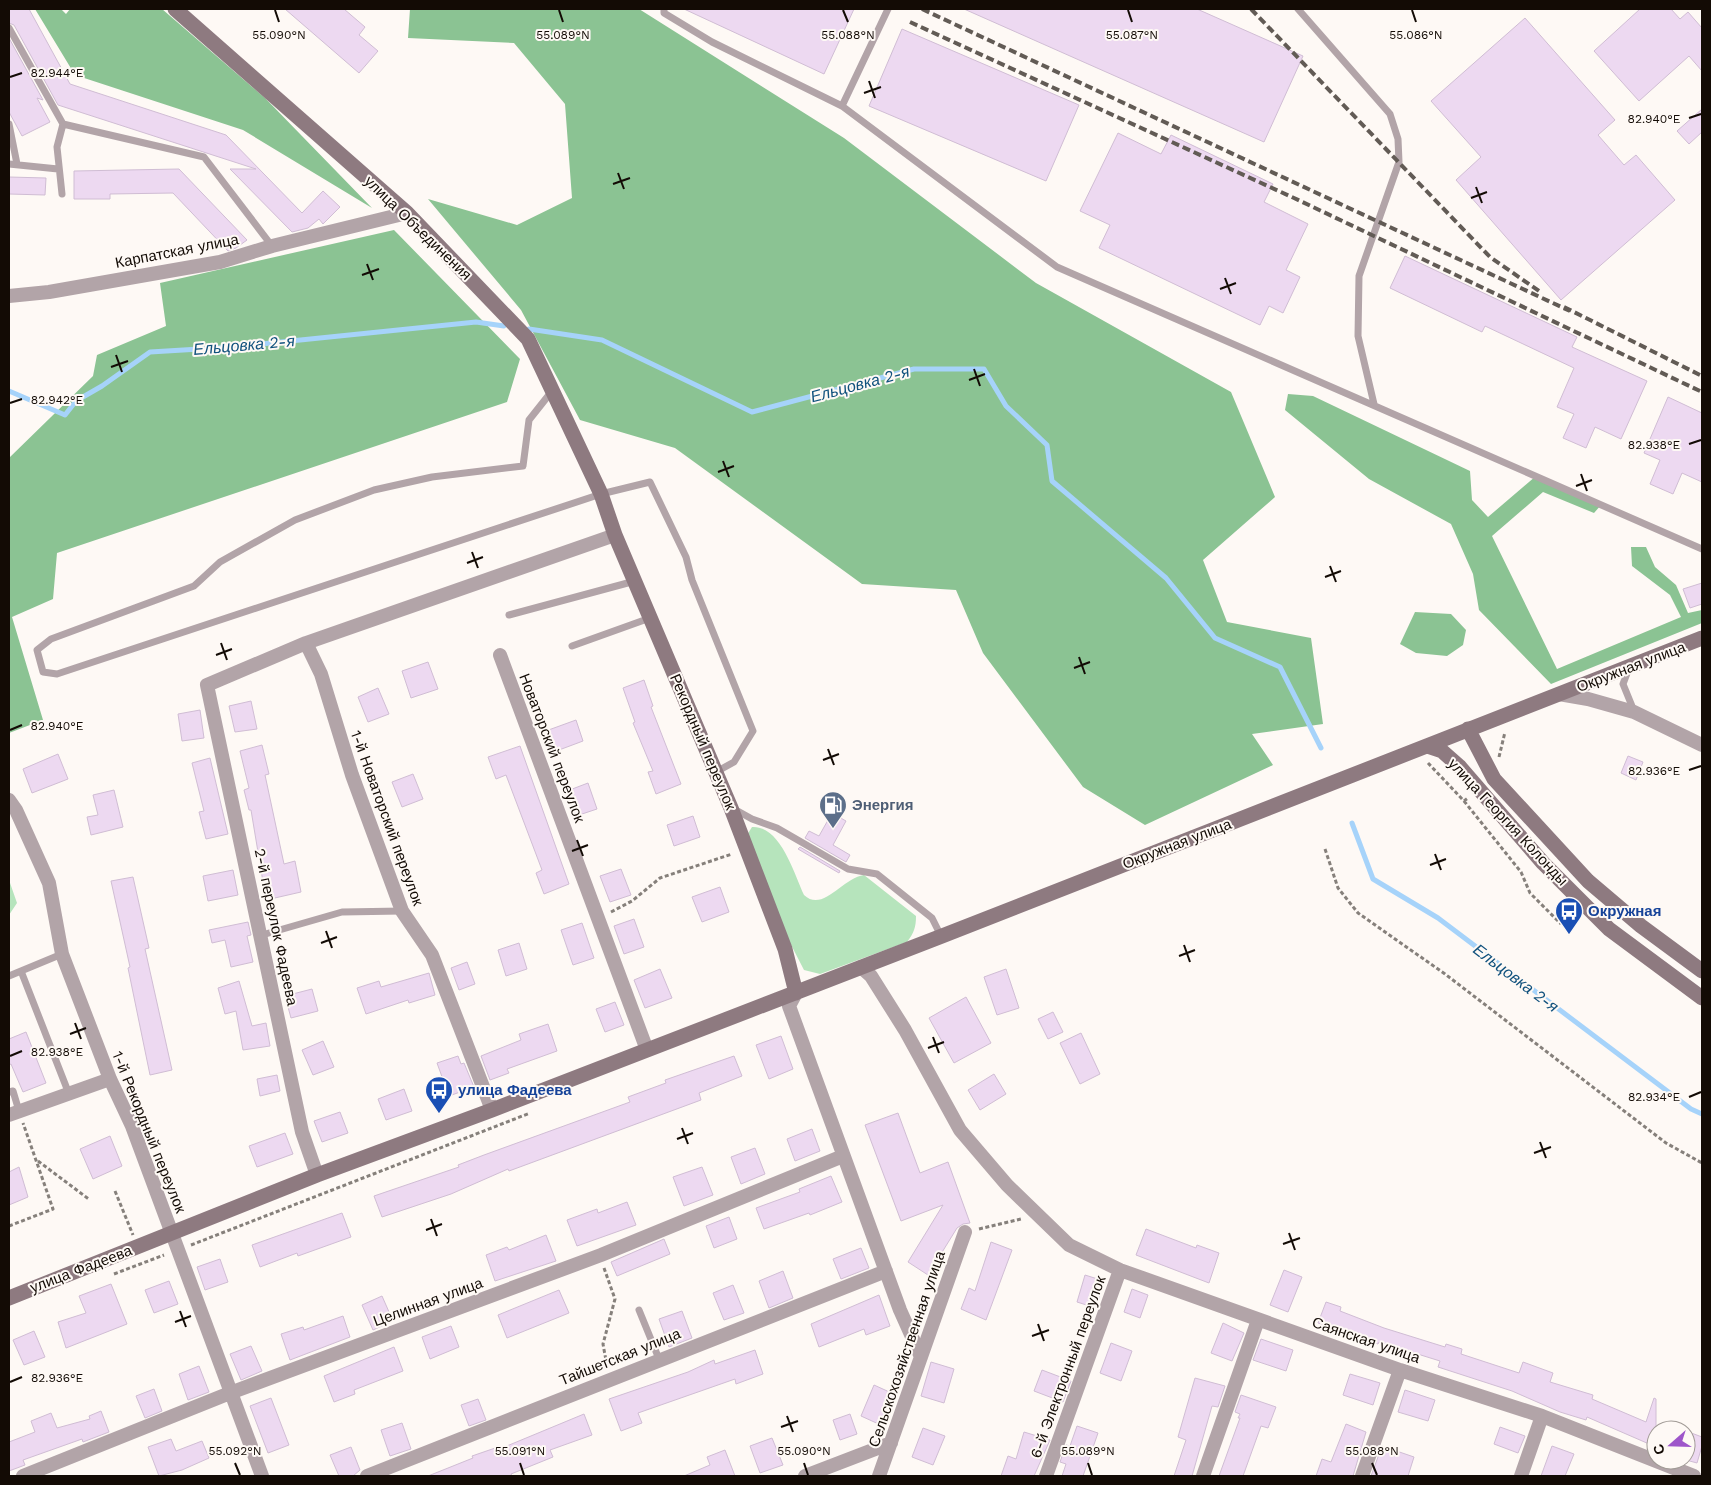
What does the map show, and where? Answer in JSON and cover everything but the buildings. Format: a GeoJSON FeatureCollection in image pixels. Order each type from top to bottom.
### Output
{"type":"FeatureCollection","features":[{"type":"Feature","properties":{"kind":"main road","name":"улица Объединения"},"geometry":{"type":"LineString","coordinates":[[175,9],[407,213],[528,339],[601,494]]}},
{"type":"Feature","properties":{"kind":"main road","name":"Рекордный переулок"},"geometry":{"type":"LineString","coordinates":[[601,494],[615,535],[731,808],[785,949],[796,993]]}},
{"type":"Feature","properties":{"kind":"main road","name":"Окружная улица"},"geometry":{"type":"LineString","coordinates":[[796,993],[1702,638]]}},
{"type":"Feature","properties":{"kind":"main road","name":"улица Георгия Колонды"},"geometry":{"type":"LineString","coordinates":[[1468,729],[1494,779],[1588,881],[1641,926],[1702,971]]}},
{"type":"Feature","properties":{"kind":"main road","name":"улица Георгия Колонды"},"geometry":{"type":"LineString","coordinates":[[1427,746],[1442,751],[1459,766],[1543,863],[1609,929],[1702,998]]}},
{"type":"Feature","properties":{"kind":"main road","name":"улица Фадеева"},"geometry":{"type":"LineString","coordinates":[[9,1298],[317,1175],[796,993]]}},
{"type":"Feature","properties":{"kind":"street","name":"Карпатская улица"},"geometry":{"type":"LineString","coordinates":[[9,296],[49,292],[220,262],[272,246],[407,213]]}},
{"type":"Feature","properties":{"kind":"street"},"geometry":{"type":"LineString","coordinates":[[306,643],[615,535]]}},
{"type":"Feature","properties":{"kind":"street","name":"2-й переулок Фадеева"},"geometry":{"type":"LineString","coordinates":[[306,643],[208,684],[302,1132],[317,1175]]}},
{"type":"Feature","properties":{"kind":"street","name":"1-й Новаторский переулок"},"geometry":{"type":"LineString","coordinates":[[306,643],[321,674],[352,775],[402,911],[432,956],[492,1110]]}},
{"type":"Feature","properties":{"kind":"street","name":"Новаторский переулок"},"geometry":{"type":"LineString","coordinates":[[500,655],[647,1050]]}},
{"type":"Feature","properties":{"kind":"street","name":"Окружная улица"},"geometry":{"type":"LineString","coordinates":[[1559,694],[1588,699],[1634,712],[1702,745]]}},
{"type":"Feature","properties":{"kind":"street","name":"1-й Рекордный переулок"},"geometry":{"type":"LineString","coordinates":[[9,800],[16,810],[49,883],[62,954],[110,1079],[132,1126],[262,1476]]}},
{"type":"Feature","properties":{"kind":"street","name":"Саянская улица"},"geometry":{"type":"LineString","coordinates":[[861,967],[871,976],[905,1030],[960,1130],[1007,1185],[1069,1245],[1120,1270],[1400,1370],[1542,1416],[1687,1475]]}},
{"type":"Feature","properties":{"kind":"street"},"geometry":{"type":"LineString","coordinates":[[796,993],[789,1006],[842,1156],[921,1357]]}},
{"type":"Feature","properties":{"kind":"street"},"geometry":{"type":"LineString","coordinates":[[14,1113],[110,1079]]}},
{"type":"Feature","properties":{"kind":"street","name":"Целинная улица"},"geometry":{"type":"LineString","coordinates":[[23,1476],[230,1393],[601,1256],[842,1156]]}},
{"type":"Feature","properties":{"kind":"street","name":"Сельскохозяйственная улица"},"geometry":{"type":"LineString","coordinates":[[880,1476],[965,1232]]}},
{"type":"Feature","properties":{"kind":"street","name":"6-й Электронный переулок"},"geometry":{"type":"LineString","coordinates":[[1046,1476],[1120,1270]]}},
{"type":"Feature","properties":{"kind":"street","name":"Тайшетская улица"},"geometry":{"type":"LineString","coordinates":[[368,1476],[611,1378],[886,1271]]}},
{"type":"Feature","properties":{"kind":"street"},"geometry":{"type":"LineString","coordinates":[[1203,1476],[1258,1320]]}},
{"type":"Feature","properties":{"kind":"street"},"geometry":{"type":"LineString","coordinates":[[1362,1476],[1400,1370]]}},
{"type":"Feature","properties":{"kind":"street"},"geometry":{"type":"LineString","coordinates":[[1521,1476],[1542,1416]]}},
{"type":"Feature","properties":{"kind":"street"},"geometry":{"type":"LineString","coordinates":[[805,1476],[891,1443]]}},
{"type":"Feature","properties":{"kind":"lane"},"geometry":{"type":"LineString","coordinates":[[664,9],[664,13],[712,42],[842,106],[1057,267],[1702,549]]}},
{"type":"Feature","properties":{"kind":"lane"},"geometry":{"type":"LineString","coordinates":[[842,106],[888,9]]}},
{"type":"Feature","properties":{"kind":"lane"},"geometry":{"type":"LineString","coordinates":[[1298,9],[1390,114],[1398,139],[1399,162],[1397,170],[1359,276],[1358,336],[1374,404]]}},
{"type":"Feature","properties":{"kind":"lane"},"geometry":{"type":"LineString","coordinates":[[9,28],[63,124],[57,147],[62,194]]}},
{"type":"Feature","properties":{"kind":"lane"},"geometry":{"type":"LineString","coordinates":[[9,124],[13,164],[58,169]]}},
{"type":"Feature","properties":{"kind":"lane"},"geometry":{"type":"LineString","coordinates":[[63,124],[204,156],[272,246]]}},
{"type":"Feature","properties":{"kind":"lane"},"geometry":{"type":"LineString","coordinates":[[552,391],[529,420],[523,466],[432,477],[374,490],[295,520],[220,562],[194,586],[51,639],[37,650],[43,672],[57,674],[601,494],[650,482],[686,556],[692,580],[753,731],[734,762],[716,772]]}},
{"type":"Feature","properties":{"kind":"lane"},"geometry":{"type":"LineString","coordinates":[[509,615],[635,581]]}},
{"type":"Feature","properties":{"kind":"lane"},"geometry":{"type":"LineString","coordinates":[[572,646],[650,618]]}},
{"type":"Feature","properties":{"kind":"lane"},"geometry":{"type":"LineString","coordinates":[[1629,667],[1623,684],[1634,712]]}},
{"type":"Feature","properties":{"kind":"lane"},"geometry":{"type":"LineString","coordinates":[[731,808],[752,819],[778,828],[848,869],[877,874],[932,918],[942,936]]}},
{"type":"Feature","properties":{"kind":"lane"},"geometry":{"type":"LineString","coordinates":[[262,935],[342,912],[402,911]]}},
{"type":"Feature","properties":{"kind":"lane"},"geometry":{"type":"LineString","coordinates":[[9,976],[62,954]]}},
{"type":"Feature","properties":{"kind":"lane"},"geometry":{"type":"LineString","coordinates":[[21,971],[69,1094]]}},
{"type":"Feature","properties":{"kind":"lane"},"geometry":{"type":"LineString","coordinates":[[9,1092],[13,1091],[14,1113]]}},
{"type":"Feature","properties":{"kind":"lane"},"geometry":{"type":"LineString","coordinates":[[640,1310],[660,1359]]}},
{"type":"Feature","properties":{"kind":"path"},"geometry":{"type":"LineString","coordinates":[[1464,801],[1521,872],[1530,893],[1561,924]]}},
{"type":"Feature","properties":{"kind":"path"},"geometry":{"type":"LineString","coordinates":[[598,917],[632,902],[660,878],[747,849]]}},
{"type":"Feature","properties":{"kind":"path"},"geometry":{"type":"LineString","coordinates":[[1326,849],[1338,888],[1358,913],[1445,974],[1666,1143],[1702,1163]]}},
{"type":"Feature","properties":{"kind":"path"},"geometry":{"type":"LineString","coordinates":[[9,1226],[53,1209],[37,1160],[14,1113]]}},
{"type":"Feature","properties":{"kind":"path"},"geometry":{"type":"LineString","coordinates":[[37,1160],[90,1200]]}},
{"type":"Feature","properties":{"kind":"path"},"geometry":{"type":"LineString","coordinates":[[115,1191],[133,1235]]}},
{"type":"Feature","properties":{"kind":"path"},"geometry":{"type":"LineString","coordinates":[[965,1232],[1039,1216]]}},
{"type":"Feature","properties":{"kind":"path"},"geometry":{"type":"LineString","coordinates":[[601,1256],[615,1299],[603,1344],[611,1378]]}},
{"type":"Feature","properties":{"kind":"green space"},"geometry":{"type":"Polygon","coordinates":[[[35,9],[61,9],[66,14],[70,9],[162,9],[265,98],[372,208],[243,130],[75,75],[35,9]]]}},
{"type":"Feature","properties":{"kind":"green space"},"geometry":{"type":"Polygon","coordinates":[[[410,9],[639,9],[844,138],[1036,283],[1231,392],[1275,497],[1203,560],[1227,622],[1311,638],[1323,724],[1252,734],[1273,765],[1145,825],[1083,787],[983,653],[956,590],[862,584],[675,448],[580,420],[521,310],[428,199],[517,225],[572,198],[565,104],[514,43],[408,38],[410,9]]]}},
{"type":"Feature","properties":{"kind":"green space"},"geometry":{"type":"Polygon","coordinates":[[[394,230],[520,359],[507,402],[57,553],[53,599],[12,617],[43,720],[9,733],[9,458],[93,376],[97,355],[166,326],[160,283],[394,230]]]}},
{"type":"Feature","properties":{"kind":"green space"},"geometry":{"type":"Polygon","coordinates":[[[1288,394],[1313,396],[1470,471],[1472,500],[1488,517],[1536,476],[1601,505],[1594,513],[1543,492],[1492,536],[1557,669],[1681,617],[1670,595],[1632,566],[1631,547],[1646,547],[1655,567],[1676,585],[1688,613],[1702,610],[1702,623],[1551,684],[1479,610],[1473,574],[1451,524],[1369,479],[1285,410],[1288,394]]]}},
{"type":"Feature","properties":{"kind":"green space"},"geometry":{"type":"Polygon","coordinates":[[[1415,612],[1451,614],[1466,630],[1463,645],[1447,656],[1416,653],[1400,644],[1415,612]]]}},
{"type":"Feature","properties":{"kind":"green space"},"geometry":{"type":"Polygon","coordinates":[[[752,827],[762,828],[778,842],[791,863],[804,895],[811,899],[818,900],[826,897],[856,877],[864,875],[916,916],[914,930],[907,942],[820,974],[804,970],[786,935],[747,835],[752,827]]]}},
{"type":"Feature","properties":{"kind":"green space"},"geometry":{"type":"Polygon","coordinates":[[[9,880],[17,903],[9,915],[9,880]]]}},
{"type":"Feature","properties":{"kind":"waterway","name":"Ельцовка 2-я"},"geometry":{"type":"LineString","coordinates":[[9,391],[65,415],[76,401],[102,386],[150,352],[233,347],[476,322],[504,326]]}},
{"type":"Feature","properties":{"kind":"waterway","name":"Ельцовка 2-я"},"geometry":{"type":"LineString","coordinates":[[529,329],[602,340],[752,412],[914,369],[984,369],[1006,406],[1047,445],[1052,481],[1166,578],[1215,638],[1280,667],[1321,748]]}},
{"type":"Feature","properties":{"kind":"waterway","name":"Ельцовка 2-я"},"geometry":{"type":"LineString","coordinates":[[1353,826],[1352,823],[1373,879],[1438,918],[1691,1109],[1702,1114]]}},
{"type":"Feature","properties":{"kind":"railway"},"geometry":{"type":"LineString","coordinates":[[922,9],[1570,311]]}},
{"type":"Feature","properties":{"kind":"railway"},"geometry":{"type":"LineString","coordinates":[[1251,9],[1490,257],[1539,291]]}},
{"type":"Feature","properties":{"kind":"railway"},"geometry":{"type":"LineString","coordinates":[[910,22],[1294,198],[1702,392]]}},
{"type":"Feature","properties":{"kind":"railway"},"geometry":{"type":"LineString","coordinates":[[1564,307],[1702,376]]}},
{"type":"Feature","properties":{"kind":"place","name":"Энергия"},"geometry":{"type":"Point","coordinates":[833,829]}},
{"type":"Feature","properties":{"kind":"place","name":"Окружная"},"geometry":{"type":"Point","coordinates":[1569,935]}},
{"type":"Feature","properties":{"kind":"place","name":"улица Фадеева"},"geometry":{"type":"Point","coordinates":[439,1114]}}]}
